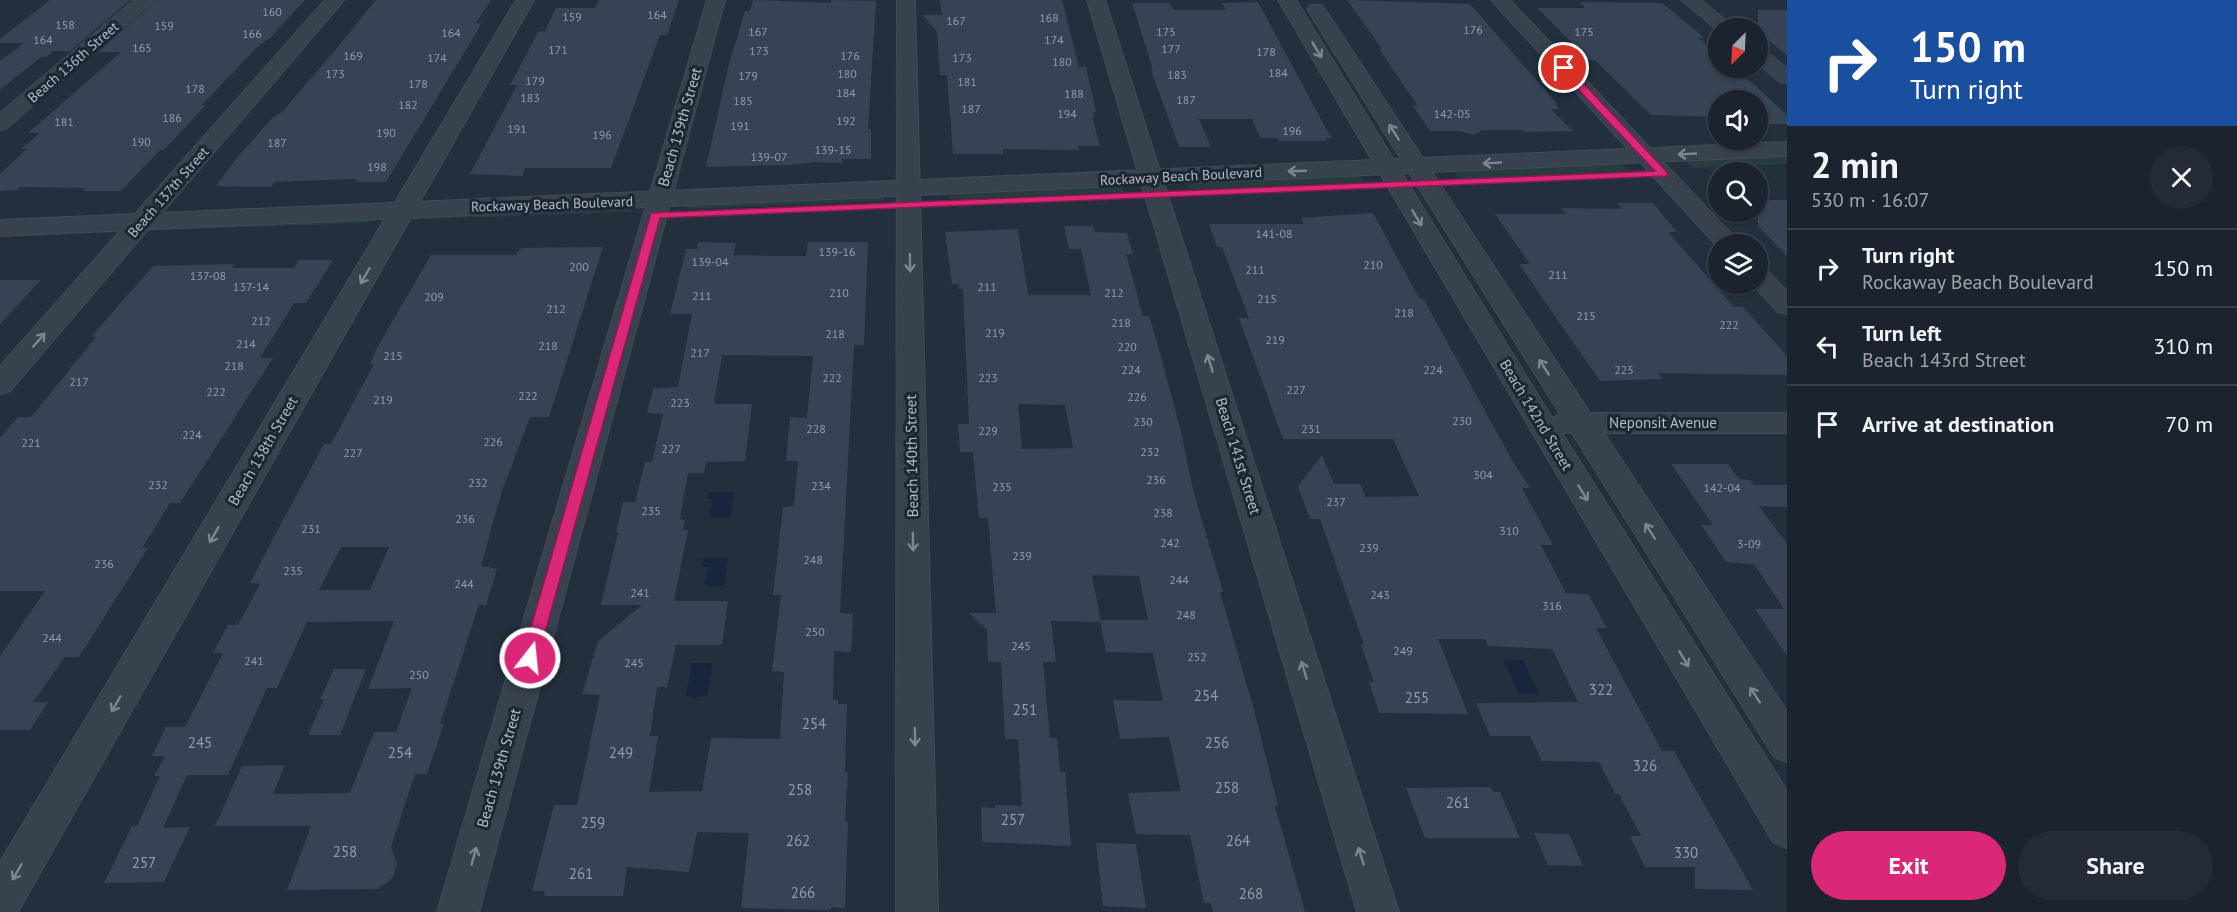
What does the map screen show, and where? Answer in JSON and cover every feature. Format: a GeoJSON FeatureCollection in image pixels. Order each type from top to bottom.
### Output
{"type":"FeatureCollection","features":[{"type":"Feature","properties":{"kind":"street","name":"Beach 136th Street"},"geometry":{"type":"LineString","coordinates":[[0,124],[145,0]]}},
{"type":"Feature","properties":{"kind":"street","name":"Beach 137th Street"},"geometry":{"type":"LineString","coordinates":[[0,384],[335,0]]}},
{"type":"Feature","properties":{"kind":"street","name":"Beach 138th Street"},"geometry":{"type":"LineString","coordinates":[[0,902],[525,0]]}},
{"type":"Feature","properties":{"kind":"street","name":"Beach 139th Street"},"geometry":{"type":"LineString","coordinates":[[458,912],[716,0]]}},
{"type":"Feature","properties":{"kind":"street","name":"Beach 140th Street"},"geometry":{"type":"LineString","coordinates":[[906,0],[917,912]]}},
{"type":"Feature","properties":{"kind":"street","name":"Beach 141st Street"},"geometry":{"type":"LineString","coordinates":[[1096,0],[1378,912]]}},
{"type":"Feature","properties":{"kind":"street","name":"Beach 142nd Street"},"geometry":{"type":"LineString","coordinates":[[1287,0],[1580,423],[1787,744]]}},
{"type":"Feature","properties":{"kind":"street","name":"Beach 142nd Street"},"geometry":{"type":"LineString","coordinates":[[1310,0],[1540,422],[1787,828]]}},
{"type":"Feature","properties":{"kind":"street"},"geometry":{"type":"LineString","coordinates":[[1500,0],[1720,234]]}},
{"type":"Feature","properties":{"kind":"street"},"geometry":{"type":"LineString","coordinates":[[1690,0],[1713,18]]}},
{"type":"Feature","properties":{"kind":"street"},"geometry":{"type":"LineString","coordinates":[[1768,63],[1787,78]]}},
{"type":"Feature","properties":{"kind":"street","name":"Rockaway Beach Boulevard"},"geometry":{"type":"LineString","coordinates":[[1654,165],[1787,150]]}},
{"type":"Feature","properties":{"kind":"street","name":"Rockaway Beach Boulevard"},"geometry":{"type":"LineString","coordinates":[[0,243],[135,230],[1654,165],[1787,168]]}},
{"type":"Feature","properties":{"kind":"street","name":"Rockaway Beach Boulevard"},"geometry":{"type":"LineString","coordinates":[[0,228],[135,230]]}},
{"type":"Feature","properties":{"kind":"street"},"geometry":{"type":"LineString","coordinates":[[1768,286],[1787,306]]}},
{"type":"Feature","properties":{"kind":"street","name":"Neponsit Avenue"},"geometry":{"type":"LineString","coordinates":[[1540,422],[1787,423]]}},
{"type":"Feature","properties":{"kind":"green space"},"geometry":{"type":"Polygon","coordinates":[[[1787,155],[1787,164],[1708,162],[1708,167],[1694,168],[1683,159],[1787,155]]]}},
{"type":"Feature","properties":{"kind":"green space"},"geometry":{"type":"Polygon","coordinates":[[[1619,162],[1629,171],[1460,179],[1452,169],[1619,162]]]}},
{"type":"Feature","properties":{"kind":"green space"},"geometry":{"type":"Polygon","coordinates":[[[1358,173],[1364,182],[1190,189],[1186,180],[1358,173]]]}},
{"type":"Feature","properties":{"kind":"green space"},"geometry":{"type":"Polygon","coordinates":[[[1120,184],[1124,192],[950,199],[949,191],[1120,184]]]}},
{"type":"Feature","properties":{"kind":"green space"},"geometry":{"type":"Polygon","coordinates":[[[884,196],[884,200],[881,201],[688,209],[684,206],[884,196]]]}},
{"type":"Feature","properties":{"kind":"green space"},"geometry":{"type":"Polygon","coordinates":[[[634,207],[631,212],[426,219],[428,215],[634,207]]]}},
{"type":"Feature","properties":{"kind":"green space"},"geometry":{"type":"Polygon","coordinates":[[[373,219],[368,223],[163,230],[163,228],[373,219]]]}},
{"type":"Feature","properties":{"kind":"water"},"geometry":{"type":"Polygon","coordinates":[[[709,492],[734,492],[730,518],[709,518],[712,499],[708,499],[709,492]]]}},
{"type":"Feature","properties":{"kind":"water"},"geometry":{"type":"Polygon","coordinates":[[[703,558],[728,558],[725,586],[705,586],[708,567],[702,567],[703,558]]]}},
{"type":"Feature","properties":{"kind":"water"},"geometry":{"type":"Polygon","coordinates":[[[1504,660],[1523,660],[1539,694],[1519,694],[1504,660]]]}},
{"type":"Feature","properties":{"kind":"water"},"geometry":{"type":"Polygon","coordinates":[[[692,663],[712,663],[707,696],[692,698],[686,695],[692,663]]]}},
{"type":"Feature","properties":{"kind":"building"},"geometry":{"type":"Polygon","coordinates":[[[50,0],[130,0],[70,51],[53,51],[46,57],[41,57],[0,90],[0,61],[24,43],[0,43],[0,39],[50,0]]]}},
{"type":"Feature","properties":{"kind":"building"},"geometry":{"type":"Polygon","coordinates":[[[156,0],[305,0],[202,105],[206,105],[164,150],[160,150],[121,191],[20,187],[16,190],[0,191],[0,174],[27,149],[21,149],[40,133],[28,133],[121,52],[98,52],[156,0]]]}},
{"type":"Feature","properties":{"kind":"building"},"geometry":{"type":"Polygon","coordinates":[[[376,0],[491,0],[476,23],[481,23],[478,30],[386,182],[356,182],[357,179],[275,182],[271,187],[216,186],[236,159],[273,117],[282,112],[376,0]]]}},
{"type":"Feature","properties":{"kind":"building"},"geometry":{"type":"Polygon","coordinates":[[[599,0],[679,0],[667,35],[660,35],[611,168],[525,168],[522,176],[470,174],[517,85],[510,85],[538,32],[545,31],[556,8],[595,8],[599,0]]]}},
{"type":"Feature","properties":{"kind":"building"},"geometry":{"type":"Polygon","coordinates":[[[753,0],[831,3],[831,0],[876,1],[868,129],[871,129],[871,159],[842,159],[842,163],[813,162],[789,165],[706,167],[728,68],[745,11],[750,11],[753,0]]]}},
{"type":"Feature","properties":{"kind":"building"},"geometry":{"type":"Polygon","coordinates":[[[940,0],[1062,0],[1079,67],[1086,67],[1096,112],[1093,112],[1095,117],[1092,117],[1100,146],[1078,146],[1079,150],[1003,149],[1003,154],[953,154],[947,75],[940,75],[937,32],[923,15],[942,15],[940,0]]]}},
{"type":"Feature","properties":{"kind":"building"},"geometry":{"type":"Polygon","coordinates":[[[1347,0],[1470,4],[1557,104],[1555,103],[1559,109],[1551,109],[1573,131],[1483,130],[1474,135],[1460,131],[1430,131],[1413,106],[1418,106],[1379,49],[1382,49],[1347,0]]]}},
{"type":"Feature","properties":{"kind":"building"},"geometry":{"type":"Polygon","coordinates":[[[1258,2],[1331,138],[1325,138],[1327,141],[1279,141],[1278,138],[1260,138],[1252,119],[1199,119],[1211,147],[1179,147],[1151,70],[1153,70],[1132,3],[1169,3],[1174,10],[1226,10],[1222,3],[1258,2]]]}},
{"type":"Feature","properties":{"kind":"building"},"geometry":{"type":"Polygon","coordinates":[[[1579,2],[1662,3],[1705,38],[1699,38],[1708,46],[1708,78],[1745,78],[1760,90],[1708,90],[1708,117],[1651,115],[1596,61],[1588,59],[1537,8],[1585,8],[1579,2]]]}},
{"type":"Feature","properties":{"kind":"building"},"geometry":{"type":"Polygon","coordinates":[[[1758,10],[1787,10],[1787,55],[1768,40],[1768,18],[1758,18],[1758,10]]]}},
{"type":"Feature","properties":{"kind":"building"},"geometry":{"type":"Polygon","coordinates":[[[1768,97],[1787,115],[1787,124],[1768,124],[1768,97]]]}},
{"type":"Feature","properties":{"kind":"building"},"geometry":{"type":"Polygon","coordinates":[[[1768,200],[1787,200],[1787,256],[1768,234],[1758,226],[1758,222],[1768,222],[1768,200]]]}},
{"type":"Feature","properties":{"kind":"building"},"geometry":{"type":"Polygon","coordinates":[[[1617,203],[1653,203],[1677,232],[1668,232],[1708,277],[1708,294],[1723,294],[1734,307],[1743,307],[1787,356],[1787,375],[1658,373],[1663,379],[1600,381],[1519,264],[1530,264],[1495,214],[1566,214],[1561,208],[1622,209],[1617,203]]]}},
{"type":"Feature","properties":{"kind":"building"},"geometry":{"type":"Polygon","coordinates":[[[1373,213],[1419,298],[1423,298],[1512,460],[1530,488],[1522,488],[1553,545],[1541,545],[1566,593],[1588,594],[1607,628],[1596,628],[1662,751],[1674,751],[1753,890],[1695,889],[1695,867],[1645,867],[1630,836],[1641,836],[1599,762],[1542,761],[1530,736],[1490,736],[1476,703],[1578,702],[1552,649],[1488,646],[1485,639],[1438,639],[1468,714],[1379,713],[1369,682],[1374,682],[1361,645],[1364,645],[1320,519],[1310,519],[1298,486],[1322,455],[1334,484],[1360,484],[1366,497],[1419,496],[1393,439],[1283,439],[1239,318],[1249,318],[1222,247],[1217,247],[1209,224],[1304,224],[1301,218],[1373,213]]]}},
{"type":"Feature","properties":{"kind":"building"},"geometry":{"type":"Polygon","coordinates":[[[1064,226],[1093,226],[1095,232],[1127,233],[1133,254],[1126,254],[1143,316],[1149,316],[1156,338],[1181,432],[1193,490],[1254,710],[1278,806],[1275,806],[1305,912],[1213,912],[1211,903],[1204,903],[1190,835],[1136,834],[1128,793],[1181,791],[1169,737],[1120,739],[1113,700],[1163,701],[1153,653],[1106,652],[1100,622],[1051,621],[1056,662],[1043,662],[1050,738],[1057,738],[1060,772],[1065,772],[1071,846],[982,842],[981,807],[1022,806],[1018,739],[1005,739],[1001,662],[988,662],[987,630],[969,613],[996,613],[988,518],[979,518],[973,452],[960,452],[958,424],[969,424],[963,289],[959,289],[958,284],[952,284],[945,232],[1018,229],[1028,295],[1091,295],[1081,249],[1069,249],[1064,226]],[[1018,404],[1022,449],[1073,448],[1065,405],[1018,404]],[[1092,575],[1101,620],[1148,620],[1139,576],[1092,575]]]}},
{"type":"Feature","properties":{"kind":"building"},"geometry":{"type":"Polygon","coordinates":[[[698,242],[736,243],[733,255],[806,256],[808,242],[868,242],[864,345],[854,345],[840,613],[853,614],[851,652],[834,651],[833,700],[838,699],[838,704],[847,704],[845,772],[848,773],[845,822],[848,822],[845,908],[831,907],[831,910],[741,908],[749,833],[697,832],[689,872],[627,867],[623,896],[544,896],[545,891],[532,891],[554,805],[577,805],[600,695],[582,694],[598,641],[642,605],[601,605],[623,502],[635,502],[645,462],[652,462],[663,414],[647,413],[653,389],[678,387],[692,314],[670,314],[686,249],[697,249],[698,242]],[[722,355],[714,404],[752,404],[745,461],[706,462],[704,473],[688,473],[680,519],[685,520],[683,530],[688,530],[674,601],[728,601],[722,645],[676,645],[667,687],[657,687],[650,736],[658,736],[649,792],[702,791],[711,738],[780,739],[784,672],[772,671],[781,595],[773,595],[783,507],[794,506],[798,461],[786,461],[790,417],[807,418],[813,356],[722,355]]]}},
{"type":"Feature","properties":{"kind":"building"},"geometry":{"type":"Polygon","coordinates":[[[603,247],[549,417],[530,417],[501,494],[481,566],[497,569],[486,605],[479,605],[440,724],[444,724],[427,774],[415,774],[391,847],[397,864],[392,879],[377,889],[287,890],[311,826],[215,826],[242,766],[285,765],[273,794],[350,793],[374,732],[396,732],[412,688],[368,689],[394,621],[307,622],[277,688],[267,688],[228,775],[187,775],[163,828],[190,827],[164,882],[104,883],[132,826],[137,826],[160,776],[154,776],[165,756],[152,756],[166,727],[185,727],[223,653],[213,653],[228,625],[238,625],[260,584],[250,583],[324,444],[331,444],[374,364],[370,364],[377,348],[431,255],[516,255],[521,248],[603,247]],[[341,547],[319,590],[370,590],[389,547],[341,547]]]}},
{"type":"Feature","properties":{"kind":"building"},"geometry":{"type":"Polygon","coordinates":[[[299,260],[333,260],[306,303],[294,303],[260,358],[273,358],[180,503],[170,503],[142,548],[148,548],[79,657],[65,657],[33,702],[48,702],[30,730],[0,730],[0,656],[45,591],[0,591],[0,438],[18,417],[31,417],[96,337],[91,337],[153,266],[234,264],[232,268],[294,268],[299,260]]]}},
{"type":"Feature","properties":{"kind":"building"},"geometry":{"type":"Polygon","coordinates":[[[0,280],[41,280],[0,324],[0,280]]]}},
{"type":"Feature","properties":{"kind":"building"},"geometry":{"type":"Polygon","coordinates":[[[1671,464],[1728,464],[1739,479],[1750,480],[1754,485],[1787,485],[1787,507],[1759,506],[1787,544],[1787,656],[1755,609],[1784,609],[1754,564],[1726,562],[1701,525],[1713,525],[1671,464]]]}},
{"type":"Feature","properties":{"kind":"building"},"geometry":{"type":"Polygon","coordinates":[[[334,669],[366,669],[340,735],[308,735],[324,699],[320,699],[334,669]]]}},
{"type":"Feature","properties":{"kind":"building"},"geometry":{"type":"Polygon","coordinates":[[[1491,787],[1493,792],[1500,792],[1520,838],[1425,838],[1406,788],[1491,787]]]}},
{"type":"Feature","properties":{"kind":"building"},"geometry":{"type":"Polygon","coordinates":[[[1534,833],[1569,834],[1583,866],[1548,865],[1534,833]]]}},
{"type":"Feature","properties":{"kind":"building"},"geometry":{"type":"Polygon","coordinates":[[[1096,843],[1136,844],[1146,908],[1103,906],[1096,843]]]}},
{"type":"Feature","properties":{"kind":"route"},"geometry":{"type":"LineString","coordinates":[[530,658],[655,215],[1663,174],[1564,68]]}}]}
